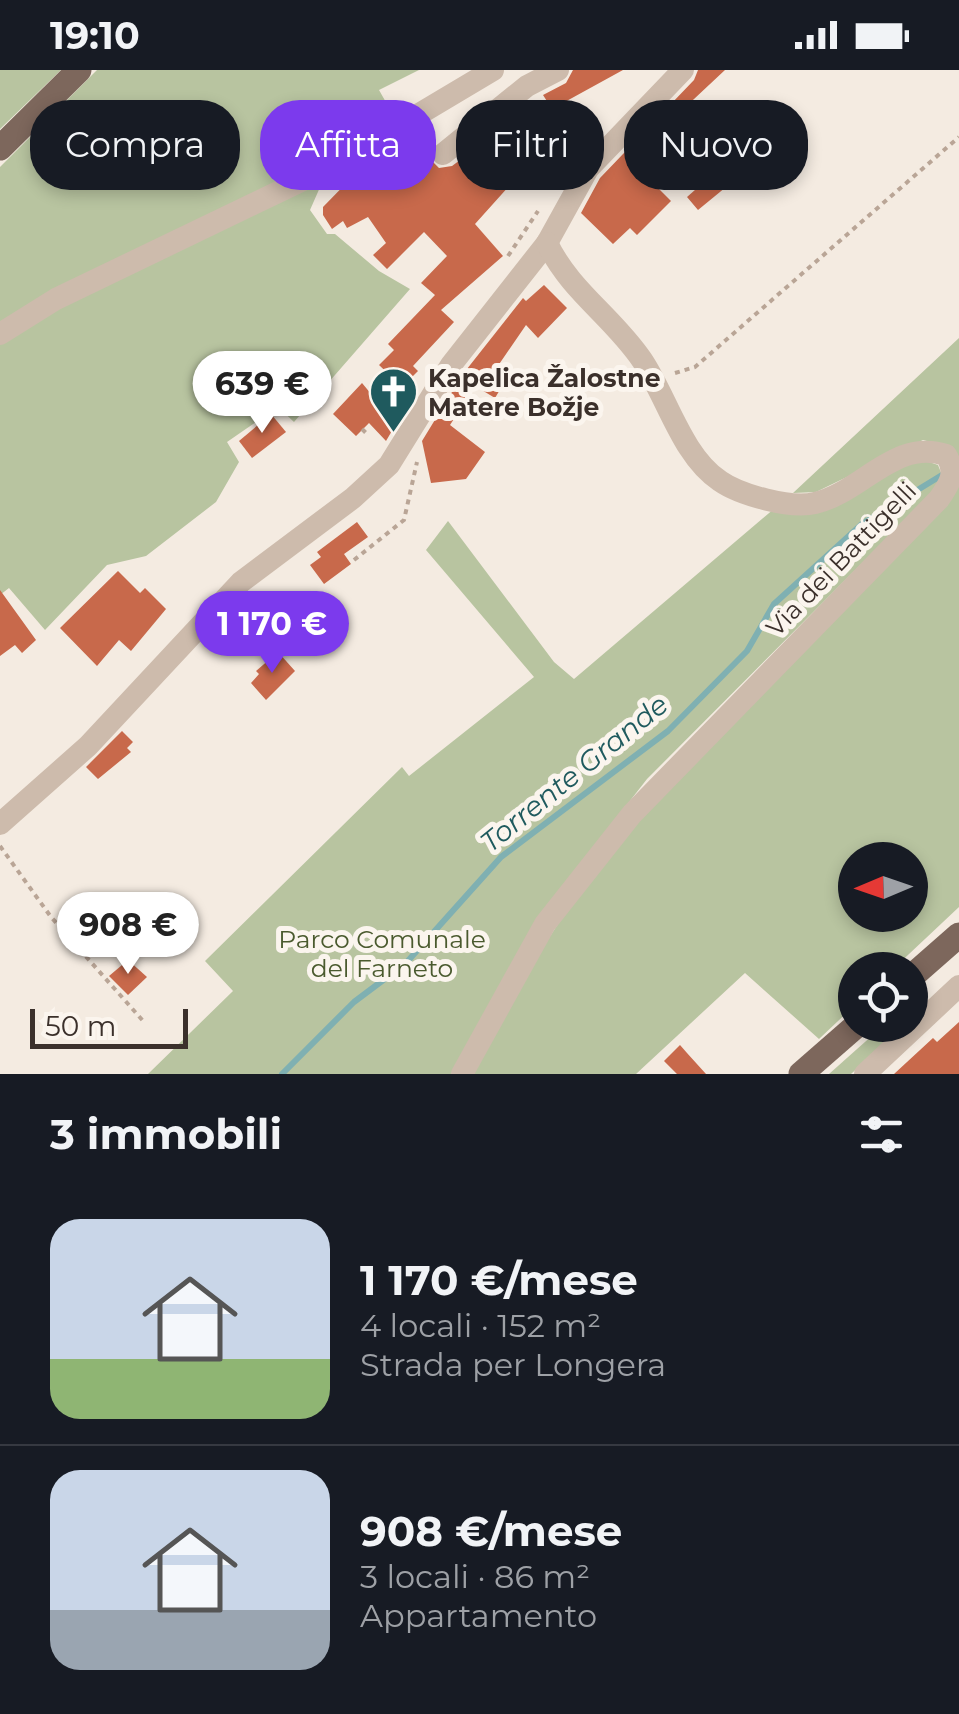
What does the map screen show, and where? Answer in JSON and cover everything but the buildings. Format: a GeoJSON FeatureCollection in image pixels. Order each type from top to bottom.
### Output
{"type":"FeatureCollection","features":[{"type":"Feature","properties":{"kind":"main road"},"geometry":{"type":"LineString","coordinates":[[0,148],[79,70]]}},
{"type":"Feature","properties":{"kind":"main road"},"geometry":{"type":"LineString","coordinates":[[928,962],[959,935]]}},
{"type":"Feature","properties":{"kind":"main road"},"geometry":{"type":"LineString","coordinates":[[801,1074],[838,1042]]}},
{"type":"Feature","properties":{"kind":"street"},"geometry":{"type":"LineString","coordinates":[[0,334],[72,292],[332,166],[494,70]]}},
{"type":"Feature","properties":{"kind":"street"},"geometry":{"type":"LineString","coordinates":[[444,154],[527,86],[558,70]]}},
{"type":"Feature","properties":{"kind":"street"},"geometry":{"type":"LineString","coordinates":[[0,824],[109,724],[219,602],[372,482],[410,434],[451,365],[548,243],[588,170],[683,70]]}},
{"type":"Feature","properties":{"kind":"street","name":"Via dei Battigelli"},"geometry":{"type":"LineString","coordinates":[[462,1074],[545,924],[632,814],[939,498],[952,478],[952,466],[946,456],[914,450],[815,503],[791,503],[720,482],[690,446],[640,358],[566,278],[548,243]]}},
{"type":"Feature","properties":{"kind":"street"},"geometry":{"type":"LineString","coordinates":[[865,1074],[959,986]]}},
{"type":"Feature","properties":{"kind":"path"},"geometry":{"type":"LineString","coordinates":[[640,358],[652,358],[670,372],[680,374],[695,368],[959,137]]}},
{"type":"Feature","properties":{"kind":"path"},"geometry":{"type":"LineString","coordinates":[[354,560],[404,520],[419,456],[410,434]]}},
{"type":"Feature","properties":{"kind":"path"},"geometry":{"type":"LineString","coordinates":[[0,846],[51,917],[144,1022]]}},
{"type":"Feature","properties":{"kind":"green space"},"geometry":{"type":"Polygon","coordinates":[[[0,70],[61,70],[0,129],[0,70]]]}},
{"type":"Feature","properties":{"kind":"green space"},"geometry":{"type":"Polygon","coordinates":[[[97,70],[419,70],[379,90],[385,100],[260,100],[260,190],[319,190],[310,210],[327,234],[335,234],[379,271],[410,289],[294,422],[278,407],[227,442],[239,462],[216,502],[146,556],[107,565],[45,630],[9,588],[0,595],[0,167],[30,137],[30,190],[240,190],[240,100],[67,100],[97,70]]]}},
{"type":"Feature","properties":{"kind":"green space"},"geometry":{"type":"Polygon","coordinates":[[[959,338],[959,460],[950,447],[923,440],[816,492],[793,493],[959,338]]]}},
{"type":"Feature","properties":{"kind":"green space","name":"Parco Comunale del Farneto"},"geometry":{"type":"Polygon","coordinates":[[[920,459],[938,465],[942,475],[932,493],[647,779],[587,856],[451,1074],[148,1074],[233,991],[205,961],[402,767],[409,776],[534,677],[426,550],[448,521],[554,662],[574,679],[775,508],[920,459]]]}},
{"type":"Feature","properties":{"kind":"green space","name":"Parco Comunale del Farneto"},"geometry":{"type":"Polygon","coordinates":[[[959,481],[959,907],[911,952],[838,952],[838,1021],[819,1039],[745,973],[636,1074],[473,1074],[543,947],[580,890],[655,802],[959,481]]]}},
{"type":"Feature","properties":{"kind":"green space"},"geometry":{"type":"Polygon","coordinates":[[[865,1042],[886,1042],[851,1074],[829,1074],[865,1042]]]}},
{"type":"Feature","properties":{"kind":"waterway","name":"Torrente Grande"},"geometry":{"type":"LineString","coordinates":[[282,1074],[354,1002],[406,963],[501,857],[668,731],[747,651],[774,604],[862,524],[942,475]]}},
{"type":"Feature","properties":{"kind":"place","name":"Kapelica Žalostne Matere Božje"},"geometry":{"type":"Point","coordinates":[393,434]}}]}
